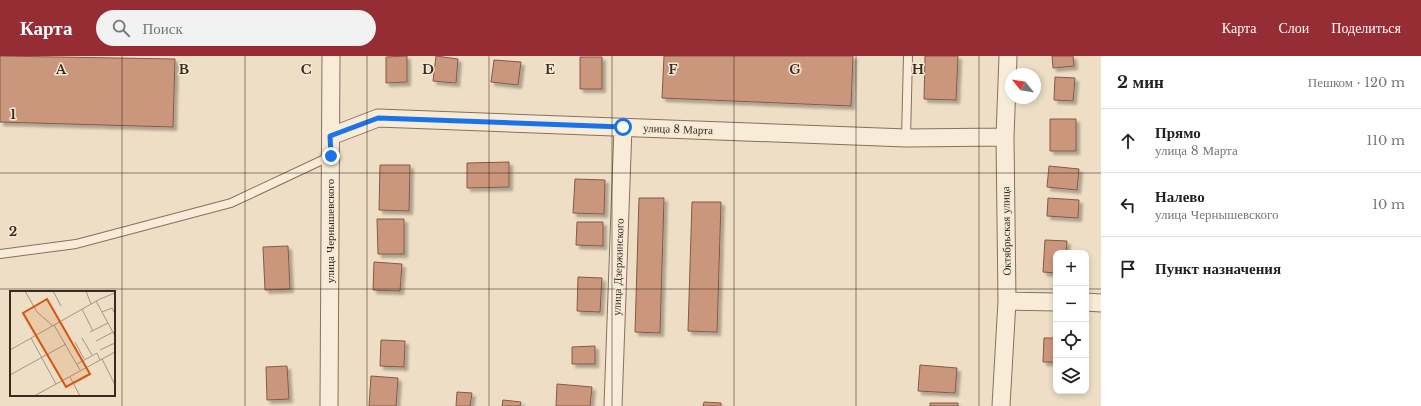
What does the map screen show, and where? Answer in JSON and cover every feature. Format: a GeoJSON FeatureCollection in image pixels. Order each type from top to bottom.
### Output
{"type":"FeatureCollection","features":[{"type":"Feature","properties":{"kind":"street","name":"улица Чернышевского"},"geometry":{"type":"LineString","coordinates":[[328,406],[331,56]]}},
{"type":"Feature","properties":{"kind":"street","name":"Октябрьская улица"},"geometry":{"type":"LineString","coordinates":[[1001,406],[1007,301],[1005,138],[1008,56]]}},
{"type":"Feature","properties":{"kind":"street","name":"улица 8 Марта"},"geometry":{"type":"LineString","coordinates":[[330,136],[378,118],[906,138],[1005,138]]}},
{"type":"Feature","properties":{"kind":"street","name":"улица Дзержинского"},"geometry":{"type":"LineString","coordinates":[[613,406],[623,127]]}},
{"type":"Feature","properties":{"kind":"street"},"geometry":{"type":"LineString","coordinates":[[1007,301],[1053,302]]}},
{"type":"Feature","properties":{"kind":"street"},"geometry":{"type":"LineString","coordinates":[[1089,302],[1101,303]]}},
{"type":"Feature","properties":{"kind":"lane"},"geometry":{"type":"LineString","coordinates":[[906,138],[908,56]]}},
{"type":"Feature","properties":{"kind":"lane"},"geometry":{"type":"LineString","coordinates":[[0,254],[76,244],[231,203],[331,156]]}},
{"type":"Feature","properties":{"kind":"building"},"geometry":{"type":"Polygon","coordinates":[[[0,56],[175,59],[173,127],[0,122],[0,56]]]}},
{"type":"Feature","properties":{"kind":"building"},"geometry":{"type":"Polygon","coordinates":[[[407,56],[407,82],[386,83],[386,57],[407,56]]]}},
{"type":"Feature","properties":{"kind":"building"},"geometry":{"type":"Polygon","coordinates":[[[436,56],[458,59],[456,83],[433,81],[436,56]]]}},
{"type":"Feature","properties":{"kind":"building"},"geometry":{"type":"Polygon","coordinates":[[[664,56],[853,56],[851,106],[662,98],[664,56]]]}},
{"type":"Feature","properties":{"kind":"building"},"geometry":{"type":"Polygon","coordinates":[[[925,56],[958,56],[956,100],[924,99],[925,56]]]}},
{"type":"Feature","properties":{"kind":"building"},"geometry":{"type":"Polygon","coordinates":[[[1052,56],[1073,56],[1074,66],[1053,68],[1052,56]]]}},
{"type":"Feature","properties":{"kind":"building"},"geometry":{"type":"Polygon","coordinates":[[[580,57],[602,57],[602,89],[580,89],[580,57]]]}},
{"type":"Feature","properties":{"kind":"building"},"geometry":{"type":"Polygon","coordinates":[[[494,60],[521,62],[518,85],[491,82],[494,60]]]}},
{"type":"Feature","properties":{"kind":"building"},"geometry":{"type":"Polygon","coordinates":[[[1055,77],[1075,78],[1073,101],[1054,100],[1055,77]]]}},
{"type":"Feature","properties":{"kind":"building"},"geometry":{"type":"Polygon","coordinates":[[[1050,119],[1076,119],[1076,151],[1050,151],[1050,119]]]}},
{"type":"Feature","properties":{"kind":"building"},"geometry":{"type":"Polygon","coordinates":[[[509,162],[509,187],[467,188],[467,163],[509,162]]]}},
{"type":"Feature","properties":{"kind":"building"},"geometry":{"type":"Polygon","coordinates":[[[380,165],[410,165],[409,211],[379,210],[380,165]]]}},
{"type":"Feature","properties":{"kind":"building"},"geometry":{"type":"Polygon","coordinates":[[[1049,166],[1079,169],[1077,190],[1047,187],[1049,166]]]}},
{"type":"Feature","properties":{"kind":"building"},"geometry":{"type":"Polygon","coordinates":[[[575,179],[605,180],[604,214],[573,213],[575,179]]]}},
{"type":"Feature","properties":{"kind":"building"},"geometry":{"type":"Polygon","coordinates":[[[639,198],[664,198],[660,333],[635,332],[639,198]]]}},
{"type":"Feature","properties":{"kind":"building"},"geometry":{"type":"Polygon","coordinates":[[[1048,198],[1079,200],[1078,218],[1047,216],[1048,198]]]}},
{"type":"Feature","properties":{"kind":"building"},"geometry":{"type":"Polygon","coordinates":[[[692,202],[721,202],[717,332],[688,331],[692,202]]]}},
{"type":"Feature","properties":{"kind":"building"},"geometry":{"type":"Polygon","coordinates":[[[377,219],[404,219],[404,254],[378,254],[377,219]]]}},
{"type":"Feature","properties":{"kind":"building"},"geometry":{"type":"Polygon","coordinates":[[[577,222],[603,222],[603,246],[576,245],[577,222]]]}},
{"type":"Feature","properties":{"kind":"building"},"geometry":{"type":"Polygon","coordinates":[[[1045,240],[1067,241],[1066,250],[1053,250],[1053,273],[1043,272],[1045,240]]]}},
{"type":"Feature","properties":{"kind":"building"},"geometry":{"type":"Polygon","coordinates":[[[288,246],[290,289],[265,290],[263,247],[288,246]]]}},
{"type":"Feature","properties":{"kind":"building"},"geometry":{"type":"Polygon","coordinates":[[[374,262],[402,264],[400,291],[373,290],[374,262]]]}},
{"type":"Feature","properties":{"kind":"building"},"geometry":{"type":"Polygon","coordinates":[[[578,277],[602,278],[600,312],[577,311],[578,277]]]}},
{"type":"Feature","properties":{"kind":"building"},"geometry":{"type":"Polygon","coordinates":[[[1044,338],[1053,338],[1053,362],[1043,362],[1044,338]]]}},
{"type":"Feature","properties":{"kind":"building"},"geometry":{"type":"Polygon","coordinates":[[[381,340],[405,341],[404,367],[380,366],[381,340]]]}},
{"type":"Feature","properties":{"kind":"building"},"geometry":{"type":"Polygon","coordinates":[[[595,346],[595,364],[572,364],[572,347],[595,346]]]}},
{"type":"Feature","properties":{"kind":"building"},"geometry":{"type":"Polygon","coordinates":[[[920,365],[957,368],[955,393],[918,391],[920,365]]]}},
{"type":"Feature","properties":{"kind":"building"},"geometry":{"type":"Polygon","coordinates":[[[287,366],[289,399],[267,400],[266,367],[287,366]]]}},
{"type":"Feature","properties":{"kind":"building"},"geometry":{"type":"Polygon","coordinates":[[[371,376],[398,378],[396,406],[369,406],[371,376]]]}},
{"type":"Feature","properties":{"kind":"building"},"geometry":{"type":"Polygon","coordinates":[[[557,384],[592,387],[590,406],[556,406],[557,384]]]}},
{"type":"Feature","properties":{"kind":"building"},"geometry":{"type":"Polygon","coordinates":[[[457,392],[472,393],[470,406],[456,406],[457,392]]]}},
{"type":"Feature","properties":{"kind":"building"},"geometry":{"type":"Polygon","coordinates":[[[503,400],[521,402],[520,406],[502,406],[503,400]]]}},
{"type":"Feature","properties":{"kind":"building"},"geometry":{"type":"Polygon","coordinates":[[[704,402],[721,403],[721,406],[703,406],[704,402]]]}},
{"type":"Feature","properties":{"kind":"building"},"geometry":{"type":"Polygon","coordinates":[[[930,403],[958,403],[958,406],[930,406],[930,403]]]}},
{"type":"Feature","properties":{"kind":"route"},"geometry":{"type":"LineString","coordinates":[[331,156],[330,136],[378,118],[623,127]]}}]}
